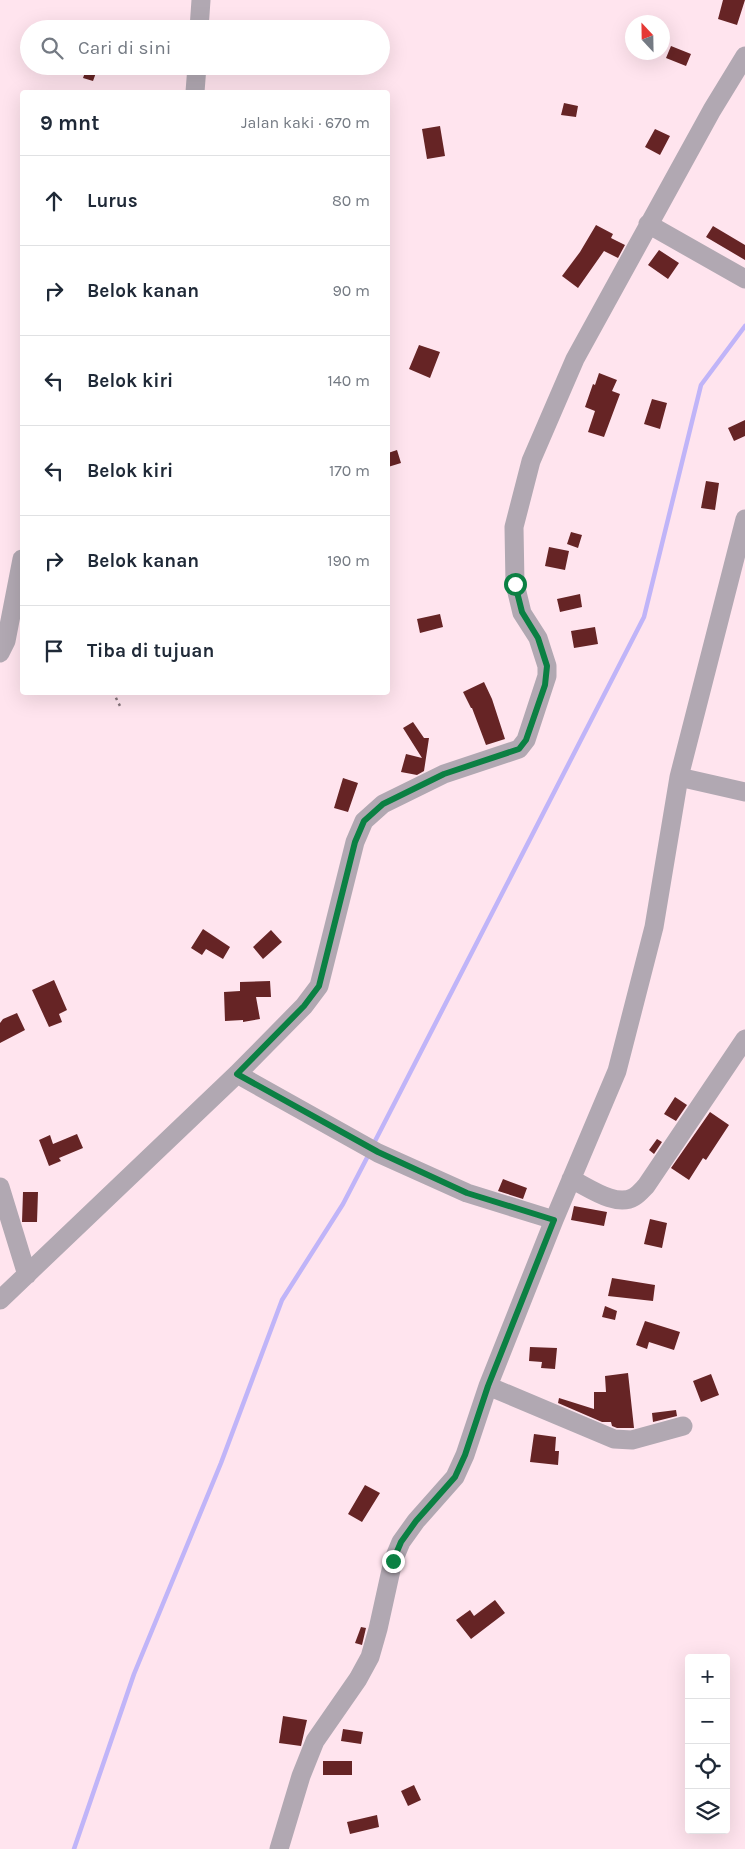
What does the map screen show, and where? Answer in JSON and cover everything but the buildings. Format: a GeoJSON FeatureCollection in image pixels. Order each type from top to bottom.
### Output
{"type":"FeatureCollection","features":[{"type":"Feature","properties":{"kind":"street"},"geometry":{"type":"LineString","coordinates":[[200,20],[201,0]]}},
{"type":"Feature","properties":{"kind":"street"},"geometry":{"type":"LineString","coordinates":[[0,1300],[237,1074],[304,1006],[319,986],[355,842],[364,821],[383,804],[444,774],[519,749],[526,740],[545,685],[547,666],[538,638],[522,612],[515,584],[514,526],[532,461],[575,359],[648,224],[712,110],[745,56]]}},
{"type":"Feature","properties":{"kind":"street"},"geometry":{"type":"LineString","coordinates":[[195,90],[196,75]]}},
{"type":"Feature","properties":{"kind":"street"},"geometry":{"type":"LineString","coordinates":[[648,224],[745,279]]}},
{"type":"Feature","properties":{"kind":"street"},"geometry":{"type":"LineString","coordinates":[[279,1849],[301,1776],[315,1741],[358,1679],[370,1657],[393,1561],[398,1548],[416,1521],[455,1477],[465,1455],[488,1386],[554,1220],[617,1071],[654,927],[679,778],[745,519]]}},
{"type":"Feature","properties":{"kind":"street"},"geometry":{"type":"LineString","coordinates":[[0,653],[6,641],[20,569]]}},
{"type":"Feature","properties":{"kind":"street"},"geometry":{"type":"LineString","coordinates":[[679,778],[745,792]]}},
{"type":"Feature","properties":{"kind":"street"},"geometry":{"type":"LineString","coordinates":[[571,1179],[614,1200],[635,1197],[646,1186],[745,1039]]}},
{"type":"Feature","properties":{"kind":"street"},"geometry":{"type":"LineString","coordinates":[[237,1074],[396,1161],[467,1193],[554,1220]]}},
{"type":"Feature","properties":{"kind":"street"},"geometry":{"type":"LineString","coordinates":[[0,1188],[27,1275]]}},
{"type":"Feature","properties":{"kind":"street"},"geometry":{"type":"LineString","coordinates":[[488,1386],[614,1439],[632,1440],[683,1426]]}},
{"type":"Feature","properties":{"kind":"path"},"geometry":{"type":"LineString","coordinates":[[114,695],[121,708]]}},
{"type":"Feature","properties":{"kind":"waterway"},"geometry":{"type":"LineString","coordinates":[[373,1145],[644,617],[701,385],[745,326]]}},
{"type":"Feature","properties":{"kind":"waterway"},"geometry":{"type":"LineString","coordinates":[[74,1849],[134,1674],[221,1463],[282,1300],[343,1204],[370,1152]]}},
{"type":"Feature","properties":{"kind":"route"},"geometry":{"type":"LineString","coordinates":[[393,1561],[401,1542],[416,1521],[455,1477],[465,1455],[488,1386],[554,1220],[467,1193],[378,1152],[237,1074],[304,1006],[319,986],[355,842],[364,821],[383,804],[444,774],[519,749],[526,740],[545,685],[547,666],[538,638],[522,612],[515,584]]}}]}
